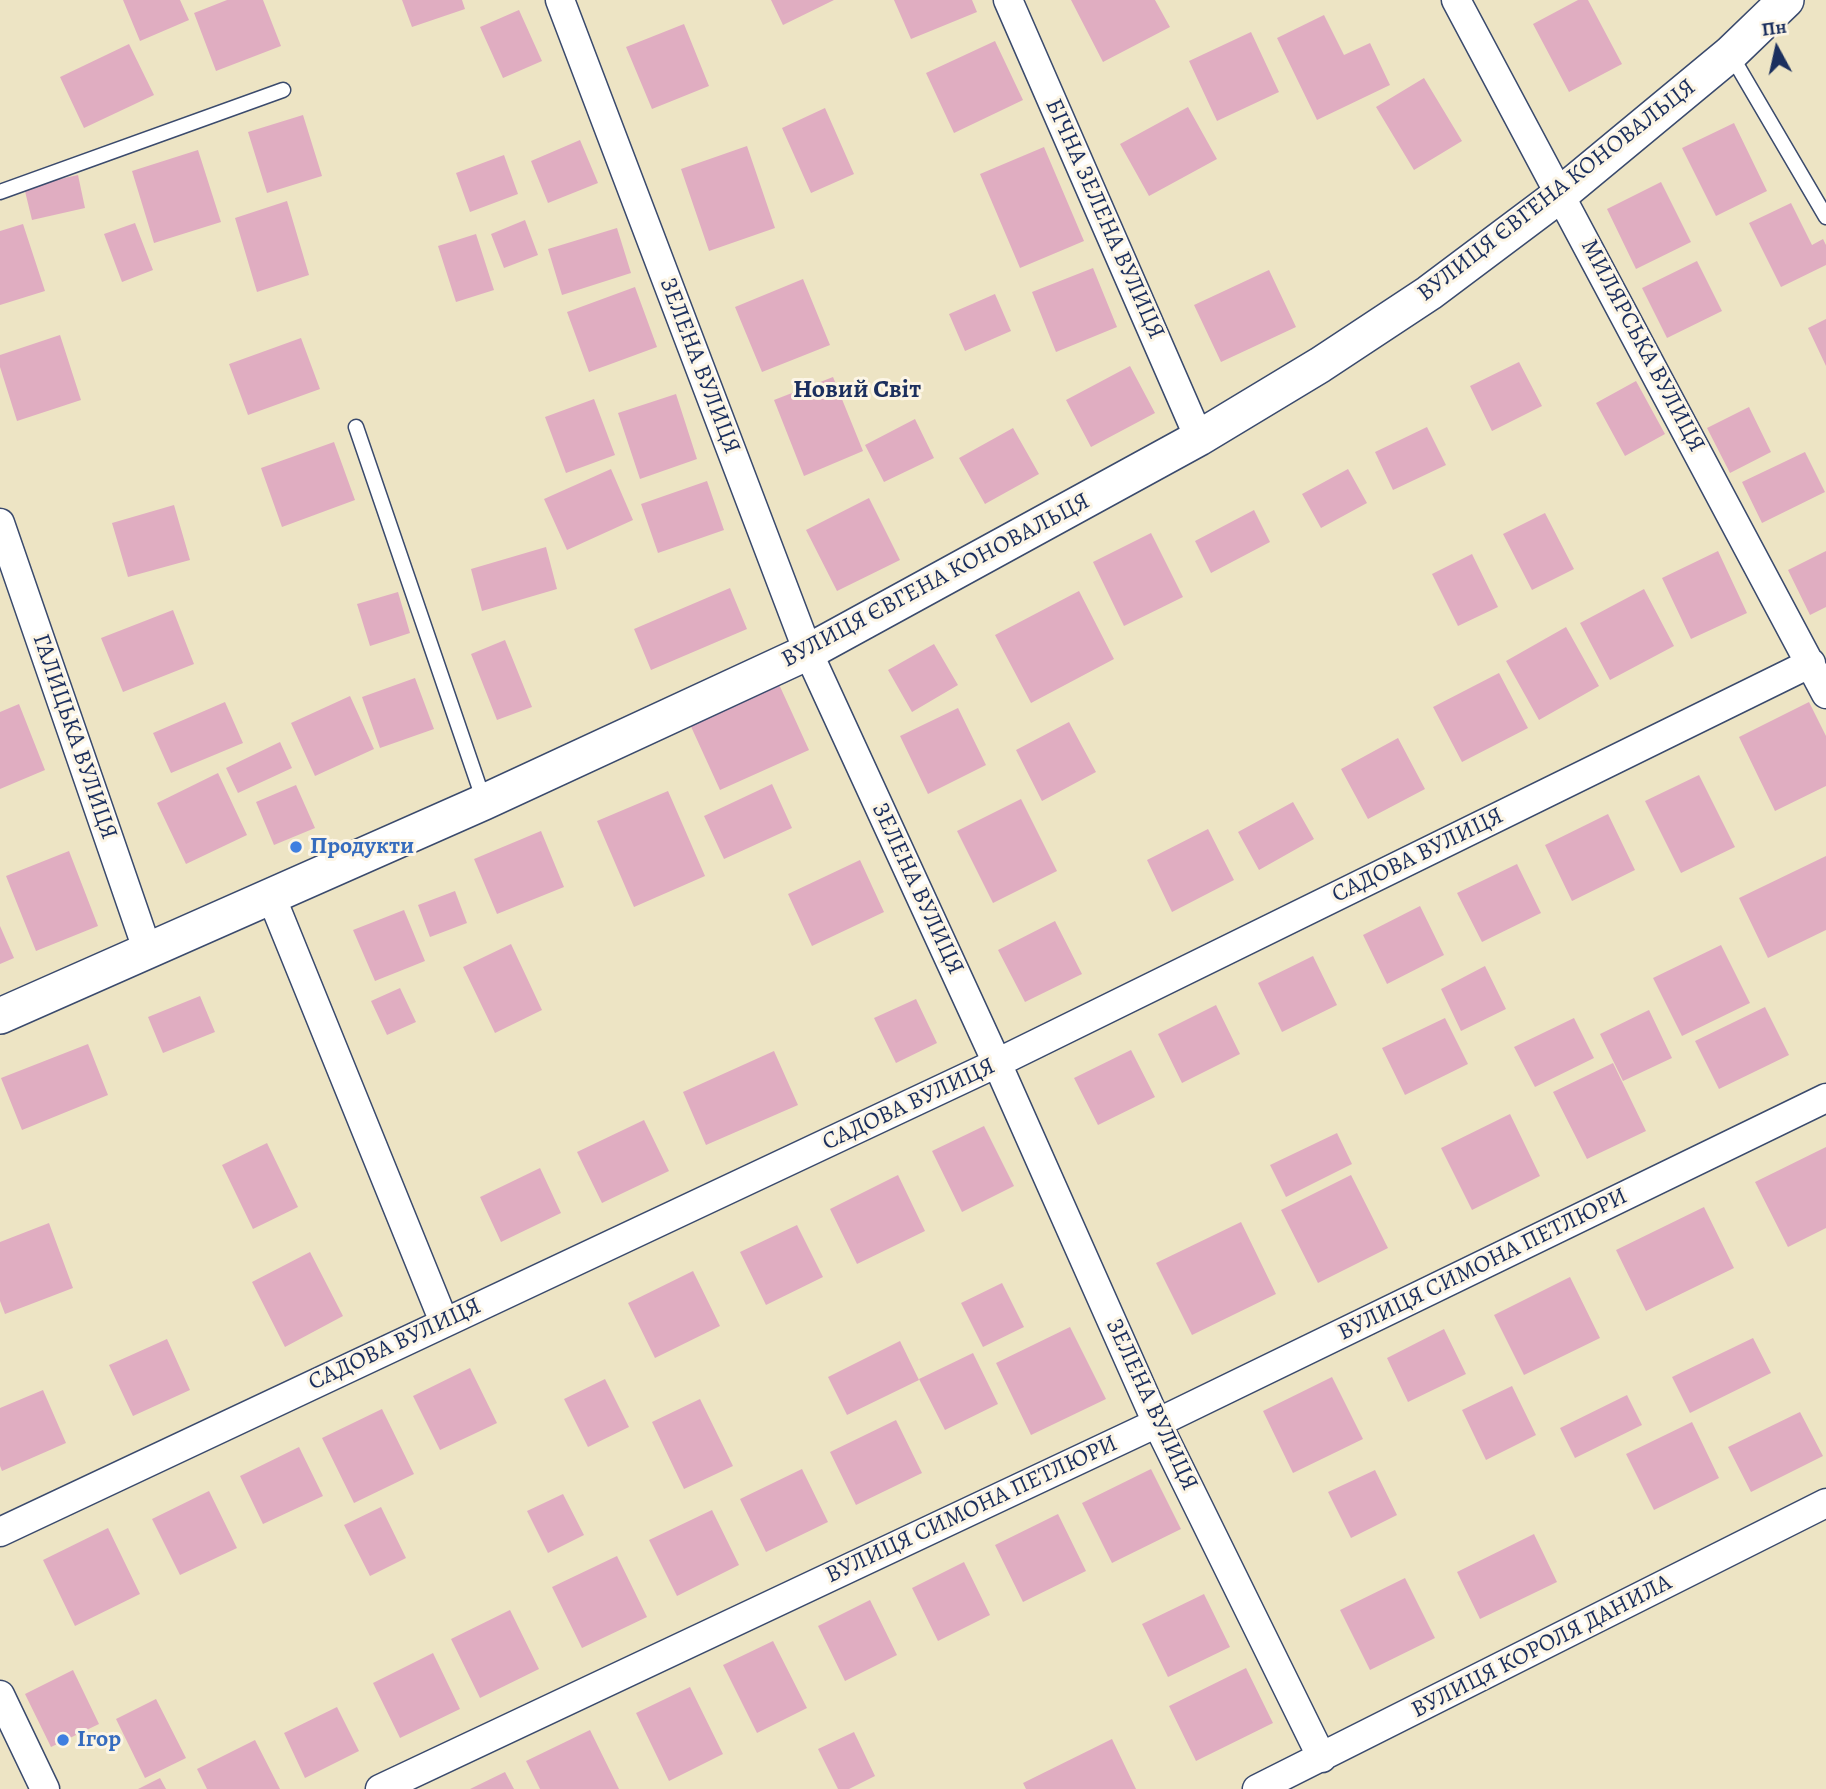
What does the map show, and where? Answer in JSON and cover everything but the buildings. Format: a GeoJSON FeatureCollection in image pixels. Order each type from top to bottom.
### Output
{"type":"FeatureCollection","features":[{"type":"Feature","properties":{"kind":"street","name":"ЗЕЛЕНА ВУЛИЦЯ"},"geometry":{"type":"LineString","coordinates":[[560,0],[808,652],[997,1063],[1157,1423],[1322,1758]]}},
{"type":"Feature","properties":{"kind":"street","name":"БІЧНА ЗЕЛЕНА ВУЛИЦЯ"},"geometry":{"type":"LineString","coordinates":[[1008,0],[1199,438]]}},
{"type":"Feature","properties":{"kind":"street","name":"МИЛЯРСЬКА ВУЛИЦЯ"},"geometry":{"type":"LineString","coordinates":[[1456,0],[1826,694]]}},
{"type":"Feature","properties":{"kind":"street","name":"ВУЛИЦЯ ЄВГЕНА КОНОВАЛЬЦЯ"},"geometry":{"type":"LineString","coordinates":[[0,1016],[484,802],[808,652],[1199,438],[1320,365],[1418,300],[1561,194],[1730,54],[1786,0]]}},
{"type":"Feature","properties":{"kind":"street","name":"ГАЛИЦЬКА ВУЛИЦЯ"},"geometry":{"type":"LineString","coordinates":[[0,523],[148,951]]}},
{"type":"Feature","properties":{"kind":"street","name":"САДОВА ВУЛИЦЯ"},"geometry":{"type":"LineString","coordinates":[[0,1532],[997,1063],[1811,663]]}},
{"type":"Feature","properties":{"kind":"street"},"geometry":{"type":"LineString","coordinates":[[271,895],[444,1322]]}},
{"type":"Feature","properties":{"kind":"street","name":"ВУЛИЦЯ СИМОНА ПЕТЛЮРИ"},"geometry":{"type":"LineString","coordinates":[[380,1789],[1157,1423],[1826,1098]]}},
{"type":"Feature","properties":{"kind":"street","name":"ВУЛИЦЯ КОРОЛЯ ДАНИЛА"},"geometry":{"type":"LineString","coordinates":[[1257,1789],[1826,1503]]}},
{"type":"Feature","properties":{"kind":"street"},"geometry":{"type":"LineString","coordinates":[[0,1695],[44,1789]]}},
{"type":"Feature","properties":{"kind":"lane"},"geometry":{"type":"LineString","coordinates":[[1730,54],[1826,217]]}},
{"type":"Feature","properties":{"kind":"lane"},"geometry":{"type":"LineString","coordinates":[[0,192],[283,90]]}},
{"type":"Feature","properties":{"kind":"lane"},"geometry":{"type":"LineString","coordinates":[[356,427],[484,802]]}},
{"type":"Feature","properties":{"kind":"place","name":"Продукти"},"geometry":{"type":"Point","coordinates":[296,847]}},
{"type":"Feature","properties":{"kind":"place","name":"Ігор"},"geometry":{"type":"Point","coordinates":[63,1740]}},
{"type":"Feature","properties":{"kind":"district","name":"Новий Світ"},"geometry":{"type":"Point","coordinates":[857,391]}}]}
